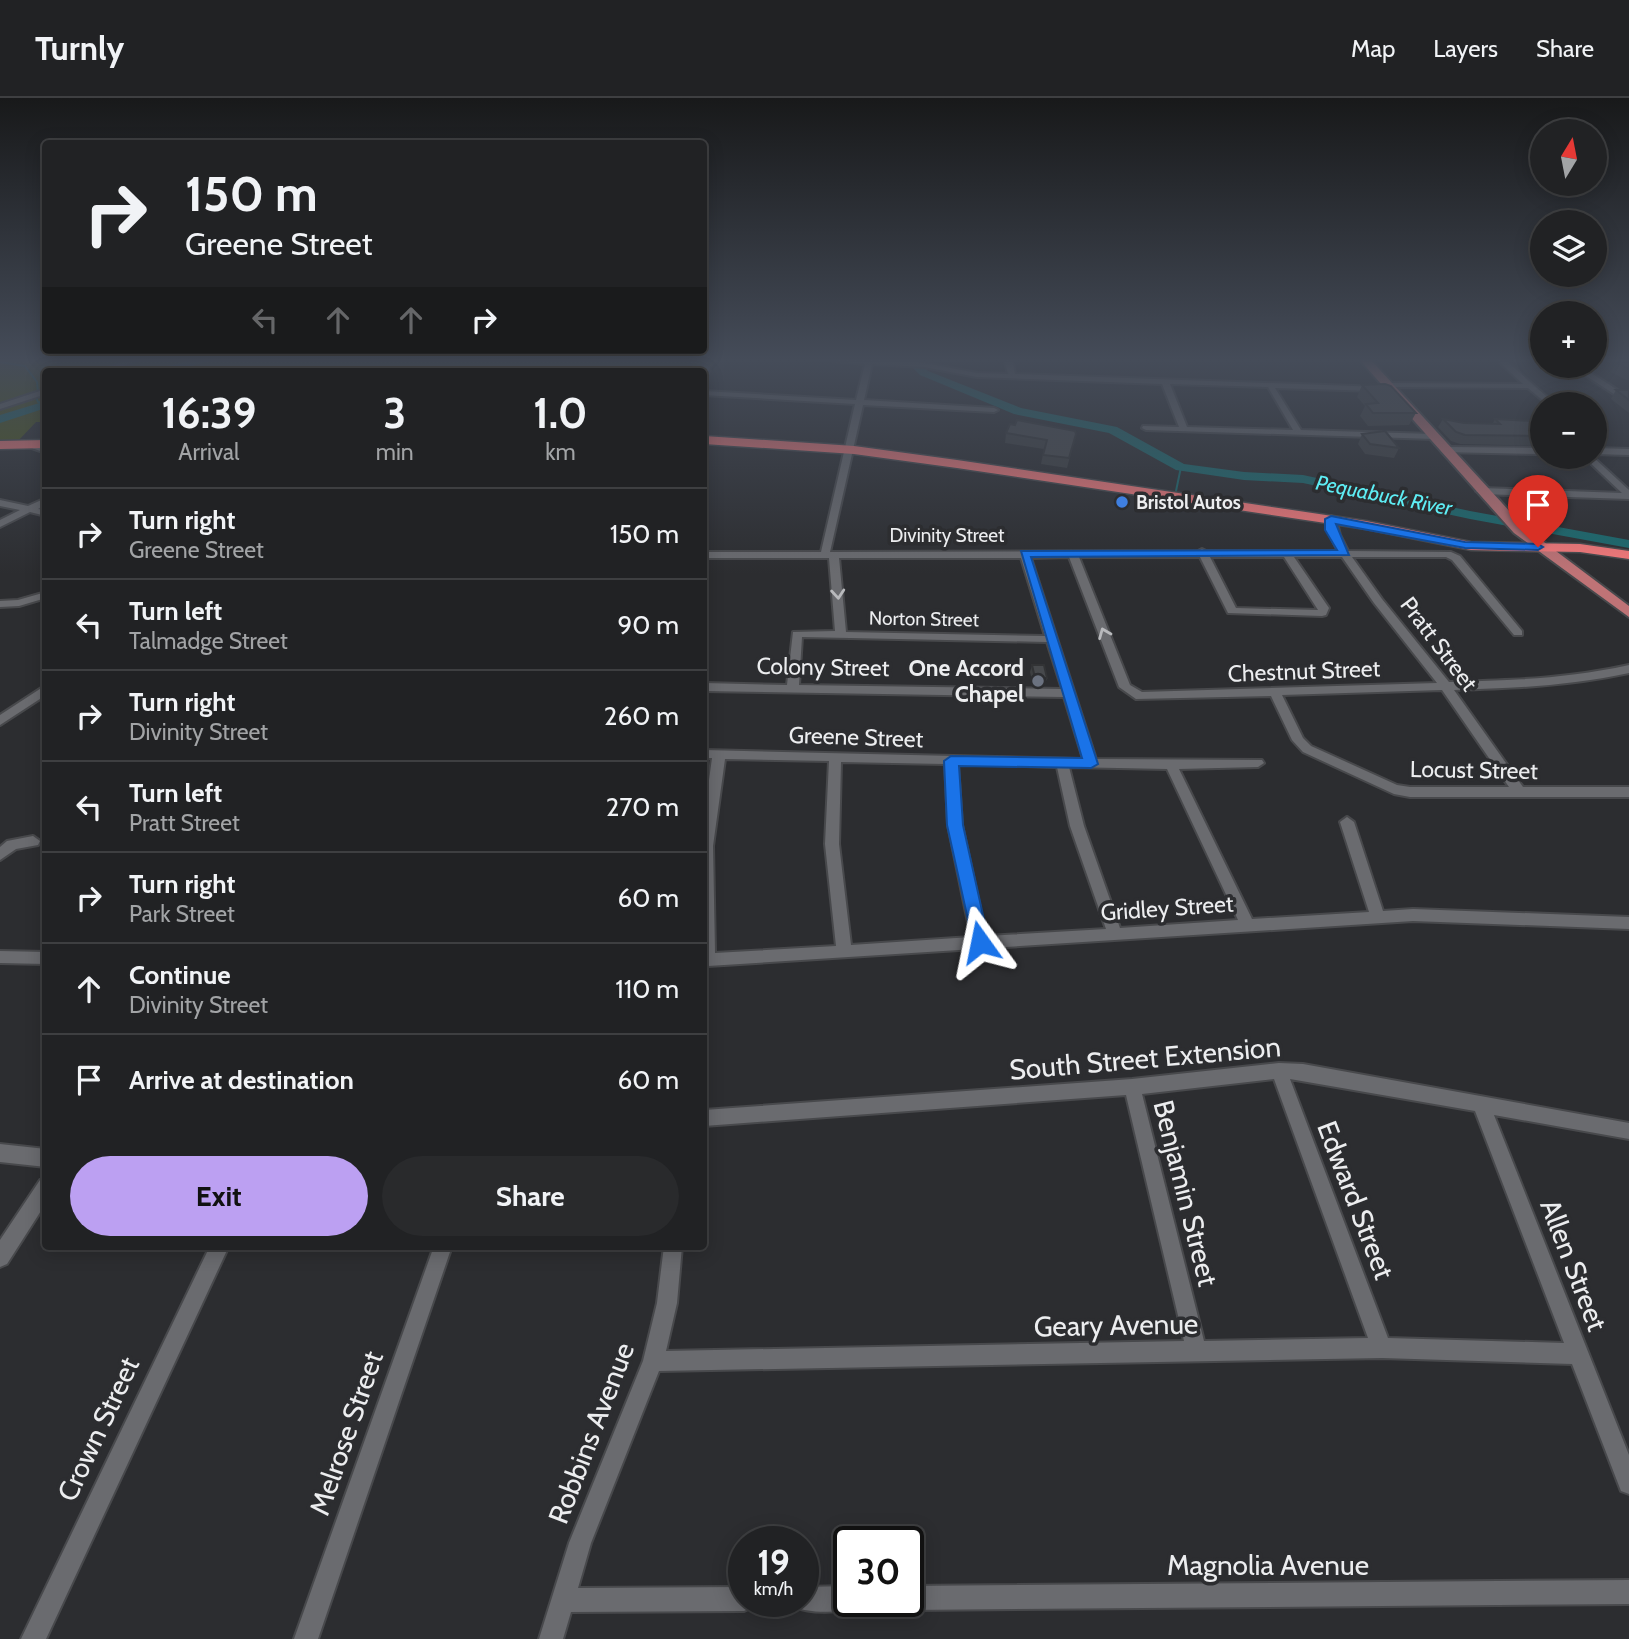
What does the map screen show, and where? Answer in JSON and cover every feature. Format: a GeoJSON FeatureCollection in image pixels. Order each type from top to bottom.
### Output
{"type":"FeatureCollection","features":[{"type":"Feature","properties":{"kind":"highway"},"geometry":{"type":"LineString","coordinates":[[707,440],[849,450],[1331,519],[1471,546],[1588,548],[1629,555]]}},
{"type":"Feature","properties":{"kind":"highway"},"geometry":{"type":"LineString","coordinates":[[0,445],[39,444]]}},
{"type":"Feature","properties":{"kind":"main road"},"geometry":{"type":"LineString","coordinates":[[1426,430],[1517,528],[1629,613]]}},
{"type":"Feature","properties":{"kind":"street"},"geometry":{"type":"LineString","coordinates":[[841,634],[830,554],[853,430]]}},
{"type":"Feature","properties":{"kind":"street"},"geometry":{"type":"LineString","coordinates":[[1219,430],[1432,437]]}},
{"type":"Feature","properties":{"kind":"street"},"geometry":{"type":"LineString","coordinates":[[1445,450],[1530,451]]}},
{"type":"Feature","properties":{"kind":"street"},"geometry":{"type":"LineString","coordinates":[[1607,452],[1629,452]]}},
{"type":"Feature","properties":{"kind":"street"},"geometry":{"type":"LineString","coordinates":[[1601,469],[1629,495]]}},
{"type":"Feature","properties":{"kind":"street"},"geometry":{"type":"LineString","coordinates":[[1481,491],[1629,495]]}},
{"type":"Feature","properties":{"kind":"street"},"geometry":{"type":"LineString","coordinates":[[0,524],[42,502]]}},
{"type":"Feature","properties":{"kind":"street"},"geometry":{"type":"LineString","coordinates":[[0,503],[42,512]]}},
{"type":"Feature","properties":{"kind":"street","name":"Pratt Street"},"geometry":{"type":"LineString","coordinates":[[1331,519],[1331,530],[1345,553],[1445,685],[1519,792]]}},
{"type":"Feature","properties":{"kind":"street"},"geometry":{"type":"LineString","coordinates":[[1202,552],[1232,611],[1322,613],[1324,608],[1286,553]]}},
{"type":"Feature","properties":{"kind":"street","name":"Divinity Street"},"geometry":{"type":"LineString","coordinates":[[707,555],[1202,552],[1442,554],[1455,556],[1518,633]]}},
{"type":"Feature","properties":{"kind":"street","name":"Chestnut Street"},"geometry":{"type":"LineString","coordinates":[[1072,553],[1125,687],[1133,694],[1150,697],[1276,694],[1445,685],[1544,684],[1583,679],[1629,668]]}},
{"type":"Feature","properties":{"kind":"street"},"geometry":{"type":"LineString","coordinates":[[1025,554],[1091,764]]}},
{"type":"Feature","properties":{"kind":"street"},"geometry":{"type":"LineString","coordinates":[[0,604],[19,603],[42,596]]}},
{"type":"Feature","properties":{"kind":"street","name":"Norton Street"},"geometry":{"type":"LineString","coordinates":[[793,687],[797,634],[1051,639]]}},
{"type":"Feature","properties":{"kind":"street","name":"Colony Street"},"geometry":{"type":"LineString","coordinates":[[707,687],[1068,693]]}},
{"type":"Feature","properties":{"kind":"street"},"geometry":{"type":"LineString","coordinates":[[0,720],[42,693]]}},
{"type":"Feature","properties":{"kind":"street","name":"Locust Street"},"geometry":{"type":"LineString","coordinates":[[1276,694],[1298,740],[1307,749],[1394,789],[1410,792],[1629,792]]}},
{"type":"Feature","properties":{"kind":"street","name":"Greene Street"},"geometry":{"type":"LineString","coordinates":[[707,754],[1091,764],[1258,763]]}},
{"type":"Feature","properties":{"kind":"street"},"geometry":{"type":"LineString","coordinates":[[707,833],[719,754]]}},
{"type":"Feature","properties":{"kind":"street"},"geometry":{"type":"LineString","coordinates":[[835,757],[832,844],[844,951]]}},
{"type":"Feature","properties":{"kind":"street"},"geometry":{"type":"LineString","coordinates":[[951,761],[955,825],[980,942]]}},
{"type":"Feature","properties":{"kind":"street"},"geometry":{"type":"LineString","coordinates":[[1062,763],[1077,826],[1115,934]]}},
{"type":"Feature","properties":{"kind":"street"},"geometry":{"type":"LineString","coordinates":[[1171,765],[1248,926]]}},
{"type":"Feature","properties":{"kind":"street"},"geometry":{"type":"LineString","coordinates":[[1347,822],[1378,917]]}},
{"type":"Feature","properties":{"kind":"street"},"geometry":{"type":"LineString","coordinates":[[0,855],[12,845],[33,841]]}},
{"type":"Feature","properties":{"kind":"street","name":"Gridley Street"},"geometry":{"type":"LineString","coordinates":[[707,922],[708,960],[1378,917],[1464,916],[1629,923]]}},
{"type":"Feature","properties":{"kind":"street"},"geometry":{"type":"LineString","coordinates":[[0,957],[42,958]]}},
{"type":"Feature","properties":{"kind":"street","name":"South Street Extension"},"geometry":{"type":"LineString","coordinates":[[707,1118],[1132,1087],[1279,1071],[1303,1072],[1482,1107],[1629,1131]]}},
{"type":"Feature","properties":{"kind":"street","name":"Edward Street"},"geometry":{"type":"LineString","coordinates":[[1279,1071],[1382,1348]]}},
{"type":"Feature","properties":{"kind":"street","name":"Benjamin Street"},"geometry":{"type":"LineString","coordinates":[[1132,1087],[1197,1352]]}},
{"type":"Feature","properties":{"kind":"street","name":"Allen Street"},"geometry":{"type":"LineString","coordinates":[[1482,1107],[1629,1483]]}},
{"type":"Feature","properties":{"kind":"street"},"geometry":{"type":"LineString","coordinates":[[0,1153],[42,1158]]}},
{"type":"Feature","properties":{"kind":"street"},"geometry":{"type":"LineString","coordinates":[[0,1257],[42,1192]]}},
{"type":"Feature","properties":{"kind":"street","name":"Crown Street"},"geometry":{"type":"LineString","coordinates":[[33,1639],[218,1250]]}},
{"type":"Feature","properties":{"kind":"street","name":"Melrose Street"},"geometry":{"type":"LineString","coordinates":[[306,1639],[442,1250]]}},
{"type":"Feature","properties":{"kind":"street","name":"Robbins Avenue"},"geometry":{"type":"LineString","coordinates":[[551,1639],[561,1600],[653,1361],[667,1303],[673,1250]]}},
{"type":"Feature","properties":{"kind":"street","name":"Geary Avenue"},"geometry":{"type":"LineString","coordinates":[[653,1361],[1382,1348],[1579,1353]]}},
{"type":"Feature","properties":{"kind":"street","name":"Magnolia Avenue"},"geometry":{"type":"LineString","coordinates":[[924,1598],[1629,1592]]}},
{"type":"Feature","properties":{"kind":"street"},"geometry":{"type":"LineString","coordinates":[[561,1600],[728,1599]]}},
{"type":"Feature","properties":{"kind":"green space"},"geometry":{"type":"Polygon","coordinates":[[[0,430],[29,430],[18,441],[0,442],[0,430]]]}},
{"type":"Feature","properties":{"kind":"building"},"geometry":{"type":"Polygon","coordinates":[[[1007,430],[1069,430],[1076,434],[1069,458],[1043,455],[1047,440],[1006,433],[1007,430]]]}},
{"type":"Feature","properties":{"kind":"building"},"geometry":{"type":"Polygon","coordinates":[[[1454,430],[1530,430],[1530,436],[1465,435],[1454,430]]]}},
{"type":"Feature","properties":{"kind":"building"},"geometry":{"type":"Polygon","coordinates":[[[1385,431],[1399,448],[1370,444],[1362,434],[1385,431]]]}},
{"type":"Feature","properties":{"kind":"building"},"geometry":{"type":"Polygon","coordinates":[[[1032,665],[1044,665],[1047,678],[1035,678],[1032,665]]]}},
{"type":"Feature","properties":{"kind":"waterway","name":"Pequabuck River"},"geometry":{"type":"LineString","coordinates":[[1113,430],[1181,467],[1244,476],[1303,479],[1470,515],[1629,544]]}},
{"type":"Feature","properties":{"kind":"waterway"},"geometry":{"type":"LineString","coordinates":[[1176,491],[1181,467]]}},
{"type":"Feature","properties":{"kind":"place","name":"Bristol Autos"},"geometry":{"type":"Point","coordinates":[1122,502]}},
{"type":"Feature","properties":{"kind":"place","name":"One Accord Chapel"},"geometry":{"type":"Point","coordinates":[1038,681]}},
{"type":"Feature","properties":{"kind":"route"},"geometry":{"type":"LineString","coordinates":[[980,942],[955,825],[951,761],[1091,764],[1025,554],[1345,553],[1331,530],[1331,519],[1465,545],[1496,548],[1538,547]]}}]}
